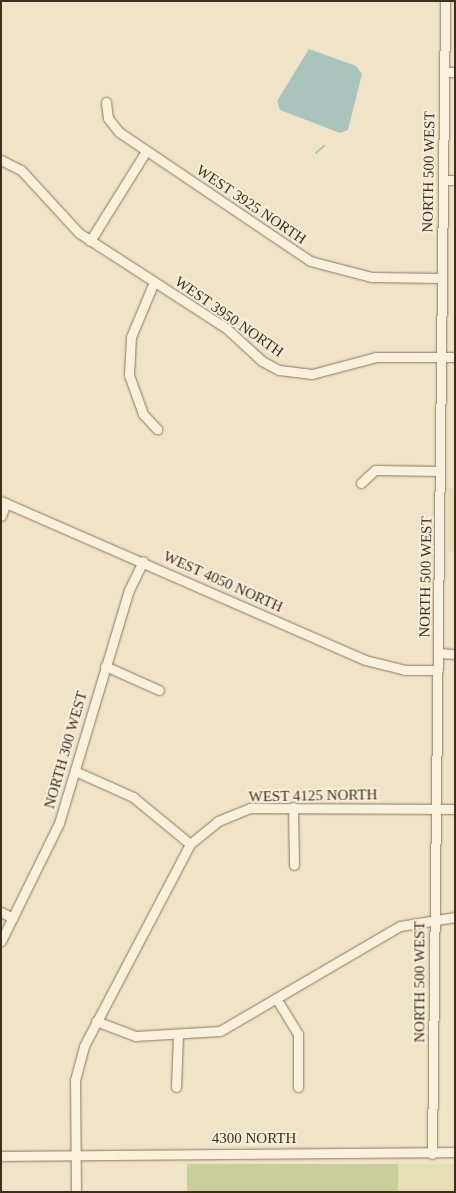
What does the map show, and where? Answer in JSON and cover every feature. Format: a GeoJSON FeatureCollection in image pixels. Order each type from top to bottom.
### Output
{"type":"FeatureCollection","features":[{"type":"Feature","properties":{"kind":"street","name":"NORTH 500 WEST"},"geometry":{"type":"LineString","coordinates":[[432,1154],[445,1]]}},
{"type":"Feature","properties":{"kind":"street"},"geometry":{"type":"LineString","coordinates":[[444,72],[455,72]]}},
{"type":"Feature","properties":{"kind":"street","name":"WEST 3925 NORTH"},"geometry":{"type":"LineString","coordinates":[[106,102],[108,118],[146,151],[310,261],[372,277],[442,278]]}},
{"type":"Feature","properties":{"kind":"street"},"geometry":{"type":"LineString","coordinates":[[90,241],[146,151]]}},
{"type":"Feature","properties":{"kind":"street","name":"WEST 3950 NORTH"},"geometry":{"type":"LineString","coordinates":[[1,160],[21,170],[64,219],[90,241],[226,328],[262,362],[279,370],[312,374],[376,357],[455,357]]}},
{"type":"Feature","properties":{"kind":"street"},"geometry":{"type":"LineString","coordinates":[[443,180],[455,180]]}},
{"type":"Feature","properties":{"kind":"street"},"geometry":{"type":"LineString","coordinates":[[154,282],[131,337],[129,375],[142,414],[157,429]]}},
{"type":"Feature","properties":{"kind":"street"},"geometry":{"type":"LineString","coordinates":[[361,483],[375,470],[440,471]]}},
{"type":"Feature","properties":{"kind":"street"},"geometry":{"type":"LineString","coordinates":[[1,516],[4,502]]}},
{"type":"Feature","properties":{"kind":"street","name":"WEST 4050 NORTH"},"geometry":{"type":"LineString","coordinates":[[4,502],[143,561],[364,660],[405,670],[438,670]]}},
{"type":"Feature","properties":{"kind":"street","name":"NORTH 300 WEST"},"geometry":{"type":"LineString","coordinates":[[1,941],[43,862],[75,770],[129,590],[143,561]]}},
{"type":"Feature","properties":{"kind":"street"},"geometry":{"type":"LineString","coordinates":[[438,653],[455,654]]}},
{"type":"Feature","properties":{"kind":"street"},"geometry":{"type":"LineString","coordinates":[[105,666],[159,690]]}},
{"type":"Feature","properties":{"kind":"street"},"geometry":{"type":"LineString","coordinates":[[75,770],[133,797],[190,844],[96,1021],[75,1080],[76,1192]]}},
{"type":"Feature","properties":{"kind":"street"},"geometry":{"type":"LineString","coordinates":[[293,807],[294,866]]}},
{"type":"Feature","properties":{"kind":"street","name":"WEST 4125 NORTH"},"geometry":{"type":"LineString","coordinates":[[190,844],[232,814],[250,808],[455,809]]}},
{"type":"Feature","properties":{"kind":"street"},"geometry":{"type":"LineString","coordinates":[[1,912],[13,918]]}},
{"type":"Feature","properties":{"kind":"street"},"geometry":{"type":"LineString","coordinates":[[96,1021],[135,1036],[178,1036],[220,1032],[400,926],[434,918],[455,917]]}},
{"type":"Feature","properties":{"kind":"street"},"geometry":{"type":"LineString","coordinates":[[276,998],[298,1034],[298,1087]]}},
{"type":"Feature","properties":{"kind":"street"},"geometry":{"type":"LineString","coordinates":[[176,1087],[178,1036]]}},
{"type":"Feature","properties":{"kind":"street","name":"4300 NORTH"},"geometry":{"type":"LineString","coordinates":[[1,1156],[432,1154],[455,1152]]}},
{"type":"Feature","properties":{"kind":"shaded area"},"geometry":{"type":"Polygon","coordinates":[[[448,488],[455,488],[455,552],[448,552],[448,488]]]}},
{"type":"Feature","properties":{"kind":"shaded area"},"geometry":{"type":"Polygon","coordinates":[[[398,1164],[455,1164],[455,1192],[382,1192],[398,1164]]]}},
{"type":"Feature","properties":{"kind":"green space"},"geometry":{"type":"Polygon","coordinates":[[[187,1164],[398,1164],[398,1192],[187,1192],[187,1164]]]}},
{"type":"Feature","properties":{"kind":"water"},"geometry":{"type":"Polygon","coordinates":[[[309,49],[356,66],[362,74],[348,130],[340,133],[280,110],[277,101],[309,49]]]}},
{"type":"Feature","properties":{"kind":"waterway"},"geometry":{"type":"LineString","coordinates":[[316,153],[324,146]]}}]}
